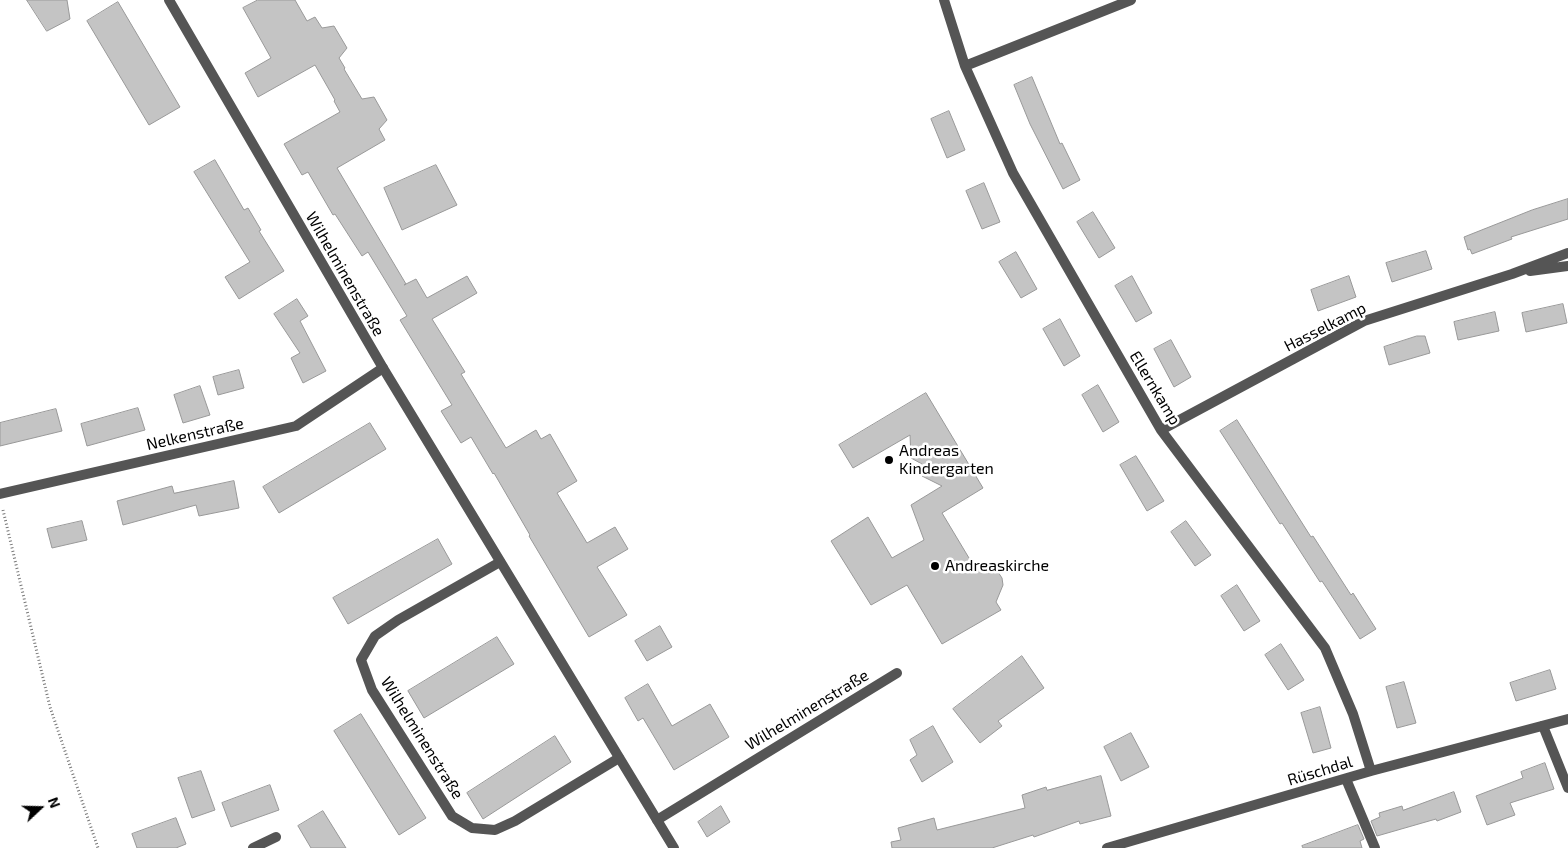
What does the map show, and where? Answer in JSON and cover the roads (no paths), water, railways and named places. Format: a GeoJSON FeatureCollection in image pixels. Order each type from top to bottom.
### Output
{"type":"FeatureCollection","features":[{"type":"Feature","properties":{"kind":"street","name":"Wilhelminenstraße"},"geometry":{"type":"LineString","coordinates":[[168,0],[382,368],[674,848]]}},
{"type":"Feature","properties":{"kind":"street","name":"Ellernkamp"},"geometry":{"type":"LineString","coordinates":[[944,0],[965,66],[1013,173],[1161,430],[1324,648],[1354,714],[1371,771]]}},
{"type":"Feature","properties":{"kind":"street"},"geometry":{"type":"LineString","coordinates":[[965,66],[1132,0]]}},
{"type":"Feature","properties":{"kind":"street","name":"Hasselkamp"},"geometry":{"type":"LineString","coordinates":[[1161,430],[1364,321],[1512,274],[1568,253]]}},
{"type":"Feature","properties":{"kind":"street","name":"Hasselkamp"},"geometry":{"type":"LineString","coordinates":[[1512,274],[1568,266]]}},
{"type":"Feature","properties":{"kind":"street","name":"Nelkenstraße"},"geometry":{"type":"LineString","coordinates":[[0,494],[296,426],[382,368]]}},
{"type":"Feature","properties":{"kind":"street","name":"Wilhelminenstraße"},"geometry":{"type":"LineString","coordinates":[[500,562],[398,620],[375,636],[360,660],[372,690],[452,816],[472,828],[495,830],[515,821],[619,758]]}},
{"type":"Feature","properties":{"kind":"street","name":"Wilhelminenstraße"},"geometry":{"type":"LineString","coordinates":[[657,820],[897,673]]}},
{"type":"Feature","properties":{"kind":"street","name":"Rüschdal"},"geometry":{"type":"LineString","coordinates":[[1107,848],[1371,771],[1568,719]]}},
{"type":"Feature","properties":{"kind":"street"},"geometry":{"type":"LineString","coordinates":[[1543,726],[1568,788]]}},
{"type":"Feature","properties":{"kind":"street"},"geometry":{"type":"LineString","coordinates":[[1346,778],[1375,848]]}},
{"type":"Feature","properties":{"kind":"street"},"geometry":{"type":"LineString","coordinates":[[253,848],[276,837]]}},
{"type":"Feature","properties":{"kind":"place","name":"Andreas Kindergarten"},"geometry":{"type":"Point","coordinates":[889,460]}},
{"type":"Feature","properties":{"kind":"place","name":"Andreaskirche"},"geometry":{"type":"Point","coordinates":[935,566]}}]}
